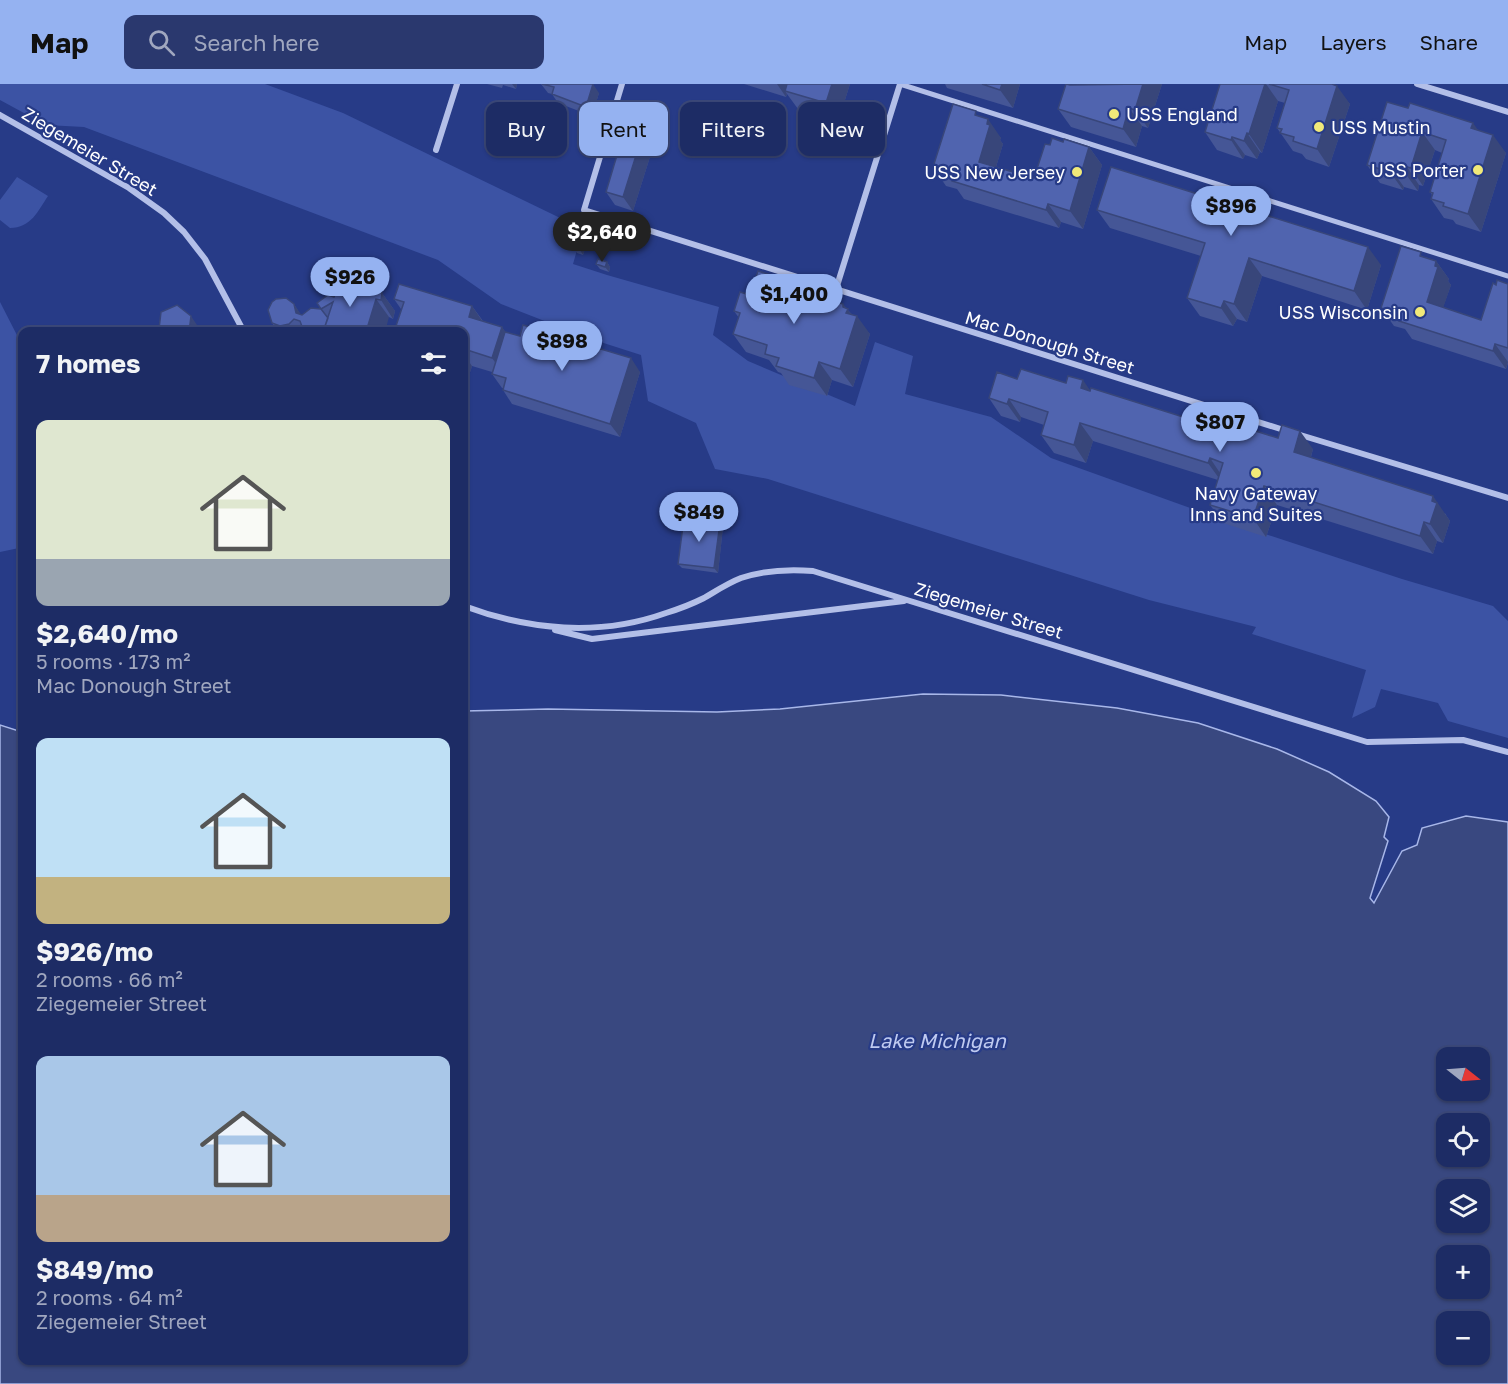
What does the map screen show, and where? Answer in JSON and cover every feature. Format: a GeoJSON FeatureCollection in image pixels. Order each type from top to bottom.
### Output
{"type":"FeatureCollection","features":[{"type":"Feature","properties":{"kind":"street"},"geometry":{"type":"LineString","coordinates":[[436,150],[457,84]]}},
{"type":"Feature","properties":{"kind":"street","name":"Mac Donough Street"},"geometry":{"type":"LineString","coordinates":[[622,84],[584,210],[1032,353],[1508,498]]}},
{"type":"Feature","properties":{"kind":"street"},"geometry":{"type":"LineString","coordinates":[[836,289],[900,84],[1508,276]]}},
{"type":"Feature","properties":{"kind":"street"},"geometry":{"type":"LineString","coordinates":[[1417,84],[1508,112]]}},
{"type":"Feature","properties":{"kind":"street","name":"Ziegemeier Street"},"geometry":{"type":"LineString","coordinates":[[0,115],[129,188],[164,213],[184,232],[205,259],[241,327]]}},
{"type":"Feature","properties":{"kind":"street","name":"Ziegemeier Street"},"geometry":{"type":"LineString","coordinates":[[468,608],[489,616],[540,626],[571,628],[607,626],[643,620],[700,599],[739,579],[766,571],[813,572],[1367,742],[1463,740],[1508,752]]}},
{"type":"Feature","properties":{"kind":"street"},"geometry":{"type":"LineString","coordinates":[[540,626],[592,639],[908,601]]}},
{"type":"Feature","properties":{"kind":"shaded area"},"geometry":{"type":"Polygon","coordinates":[[[0,84],[265,84],[343,113],[583,229],[573,264],[719,307],[713,335],[748,361],[855,406],[875,342],[913,356],[905,394],[991,417],[1051,458],[1232,523],[1402,579],[1493,606],[1508,621],[1508,738],[1448,721],[1438,703],[1381,689],[1375,707],[1352,718],[1366,670],[1252,634],[1256,627],[1149,600],[768,479],[715,469],[696,423],[648,401],[641,355],[588,338],[501,304],[438,260],[84,127],[46,125],[0,100],[0,84]]]}},
{"type":"Feature","properties":{"kind":"shaded area"},"geometry":{"type":"Polygon","coordinates":[[[17,177],[48,196],[29,222],[10,228],[0,220],[0,200],[17,177]]]}},
{"type":"Feature","properties":{"kind":"shaded area"},"geometry":{"type":"Polygon","coordinates":[[[0,302],[18,337],[18,548],[0,552],[0,302]]]}},
{"type":"Feature","properties":{"kind":"water","name":"Lake Michigan"},"geometry":{"type":"Polygon","coordinates":[[[923,694],[1001,695],[1117,708],[1198,723],[1277,749],[1329,772],[1376,801],[1389,817],[1384,837],[1388,841],[1370,898],[1374,903],[1402,851],[1417,845],[1422,828],[1466,816],[1508,822],[1508,1384],[0,1384],[0,725],[18,731],[18,1365],[468,1365],[468,711],[548,709],[717,712],[780,709],[923,694]]]}},
{"type":"Feature","properties":{"kind":"building"},"geometry":{"type":"Polygon","coordinates":[[[542,84],[593,84],[588,102],[579,102],[579,104],[552,94],[554,87],[542,84]]]}},
{"type":"Feature","properties":{"kind":"building"},"geometry":{"type":"Polygon","coordinates":[[[787,84],[832,84],[826,102],[785,91],[787,84]]]}},
{"type":"Feature","properties":{"kind":"building"},"geometry":{"type":"Polygon","coordinates":[[[982,84],[1002,84],[1000,90],[982,84]]]}},
{"type":"Feature","properties":{"kind":"building"},"geometry":{"type":"Polygon","coordinates":[[[1066,84],[1143,84],[1135,110],[1129,108],[1123,129],[1058,109],[1066,84]]]}},
{"type":"Feature","properties":{"kind":"building"},"geometry":{"type":"Polygon","coordinates":[[[1220,84],[1265,84],[1249,134],[1247,133],[1244,141],[1232,137],[1231,140],[1205,132],[1220,84]]]}},
{"type":"Feature","properties":{"kind":"building"},"geometry":{"type":"Polygon","coordinates":[[[1269,84],[1332,84],[1337,86],[1317,149],[1293,141],[1294,137],[1280,133],[1282,129],[1277,128],[1289,90],[1269,84]]]}},
{"type":"Feature","properties":{"kind":"building"},"geometry":{"type":"Polygon","coordinates":[[[1387,102],[1408,108],[1410,103],[1473,123],[1471,128],[1493,135],[1468,214],[1443,206],[1444,203],[1431,199],[1433,193],[1430,192],[1446,140],[1422,132],[1411,168],[1407,167],[1405,173],[1391,169],[1390,172],[1367,165],[1387,102]]]}},
{"type":"Feature","properties":{"kind":"building"},"geometry":{"type":"Polygon","coordinates":[[[953,104],[976,111],[975,115],[988,119],[987,124],[990,125],[979,162],[1034,178],[1045,144],[1050,145],[1052,138],[1063,142],[1064,139],[1089,147],[1070,211],[1048,204],[1046,210],[952,181],[954,174],[933,167],[953,104]]]}},
{"type":"Feature","properties":{"kind":"building"},"geometry":{"type":"Polygon","coordinates":[[[617,156],[636,156],[623,197],[606,192],[617,156]]]}},
{"type":"Feature","properties":{"kind":"building"},"geometry":{"type":"Polygon","coordinates":[[[1111,167],[1368,247],[1354,291],[1249,258],[1234,304],[1224,301],[1221,308],[1187,298],[1205,243],[1097,210],[1111,167]]]}},
{"type":"Feature","properties":{"kind":"building"},"geometry":{"type":"Polygon","coordinates":[[[590,220],[609,226],[604,240],[586,233],[590,220]]]}},
{"type":"Feature","properties":{"kind":"building"},"geometry":{"type":"Polygon","coordinates":[[[576,242],[582,245],[580,250],[574,248],[576,242]]]}},
{"type":"Feature","properties":{"kind":"building"},"geometry":{"type":"Polygon","coordinates":[[[1401,246],[1421,252],[1420,256],[1436,261],[1435,266],[1438,267],[1427,302],[1481,320],[1493,283],[1496,285],[1497,280],[1508,284],[1508,348],[1495,344],[1493,351],[1399,321],[1401,314],[1381,308],[1401,246]]]}},
{"type":"Feature","properties":{"kind":"building"},"geometry":{"type":"Polygon","coordinates":[[[598,259],[607,262],[605,267],[596,264],[598,259]]]}},
{"type":"Feature","properties":{"kind":"building"},"geometry":{"type":"Polygon","coordinates":[[[758,271],[790,281],[788,287],[843,304],[843,307],[848,309],[846,313],[857,316],[840,369],[819,362],[814,378],[776,366],[779,358],[765,354],[767,345],[733,334],[740,313],[734,311],[740,292],[750,295],[758,271]]]}},
{"type":"Feature","properties":{"kind":"building"},"geometry":{"type":"Polygon","coordinates":[[[340,279],[382,293],[381,300],[376,299],[368,327],[325,327],[333,302],[321,309],[317,303],[328,295],[334,297],[340,279]]]}},
{"type":"Feature","properties":{"kind":"building"},"geometry":{"type":"Polygon","coordinates":[[[399,284],[472,306],[469,317],[502,327],[492,358],[468,350],[468,327],[396,327],[404,302],[394,299],[399,284]]]}},
{"type":"Feature","properties":{"kind":"building"},"geometry":{"type":"Polygon","coordinates":[[[286,298],[294,304],[296,313],[302,315],[311,308],[321,309],[328,318],[325,327],[302,327],[300,321],[294,319],[289,324],[280,326],[272,323],[268,310],[276,299],[286,298]]]}},
{"type":"Feature","properties":{"kind":"building"},"geometry":{"type":"Polygon","coordinates":[[[177,305],[191,316],[190,327],[159,327],[161,312],[177,305]]]}},
{"type":"Feature","properties":{"kind":"building"},"geometry":{"type":"Polygon","coordinates":[[[563,322],[578,327],[574,341],[631,358],[610,424],[503,390],[506,378],[492,374],[505,332],[520,336],[523,325],[559,336],[563,322]]]}},
{"type":"Feature","properties":{"kind":"building","name":"Navy Gateway Inns and Suites"},"geometry":{"type":"Polygon","coordinates":[[[1021,369],[1066,383],[1068,376],[1083,380],[1081,388],[1090,391],[1091,388],[1231,432],[1233,424],[1278,438],[1282,425],[1300,431],[1294,452],[1433,496],[1432,501],[1437,503],[1430,524],[1424,522],[1420,536],[1264,486],[1253,518],[1210,505],[1223,463],[1210,458],[1208,463],[1080,423],[1074,445],[1041,435],[1048,412],[1009,399],[1007,404],[989,398],[997,372],[1017,379],[1021,369]]]}},
{"type":"Feature","properties":{"kind":"building"},"geometry":{"type":"Polygon","coordinates":[[[684,518],[720,523],[714,568],[678,564],[684,518]]]}},
{"type":"Feature","properties":{"kind":"place","name":"USS England"},"geometry":{"type":"Point","coordinates":[1114,114]}},
{"type":"Feature","properties":{"kind":"place","name":"USS Mustin"},"geometry":{"type":"Point","coordinates":[1319,127]}},
{"type":"Feature","properties":{"kind":"place","name":"USS Porter"},"geometry":{"type":"Point","coordinates":[1478,170]}},
{"type":"Feature","properties":{"kind":"place","name":"USS New Jersey"},"geometry":{"type":"Point","coordinates":[1077,172]}},
{"type":"Feature","properties":{"kind":"place","name":"USS Wisconsin"},"geometry":{"type":"Point","coordinates":[1420,312]}},
{"type":"Feature","properties":{"kind":"place","name":"Navy Gateway Inns and Suites"},"geometry":{"type":"Point","coordinates":[1256,473]}}]}
